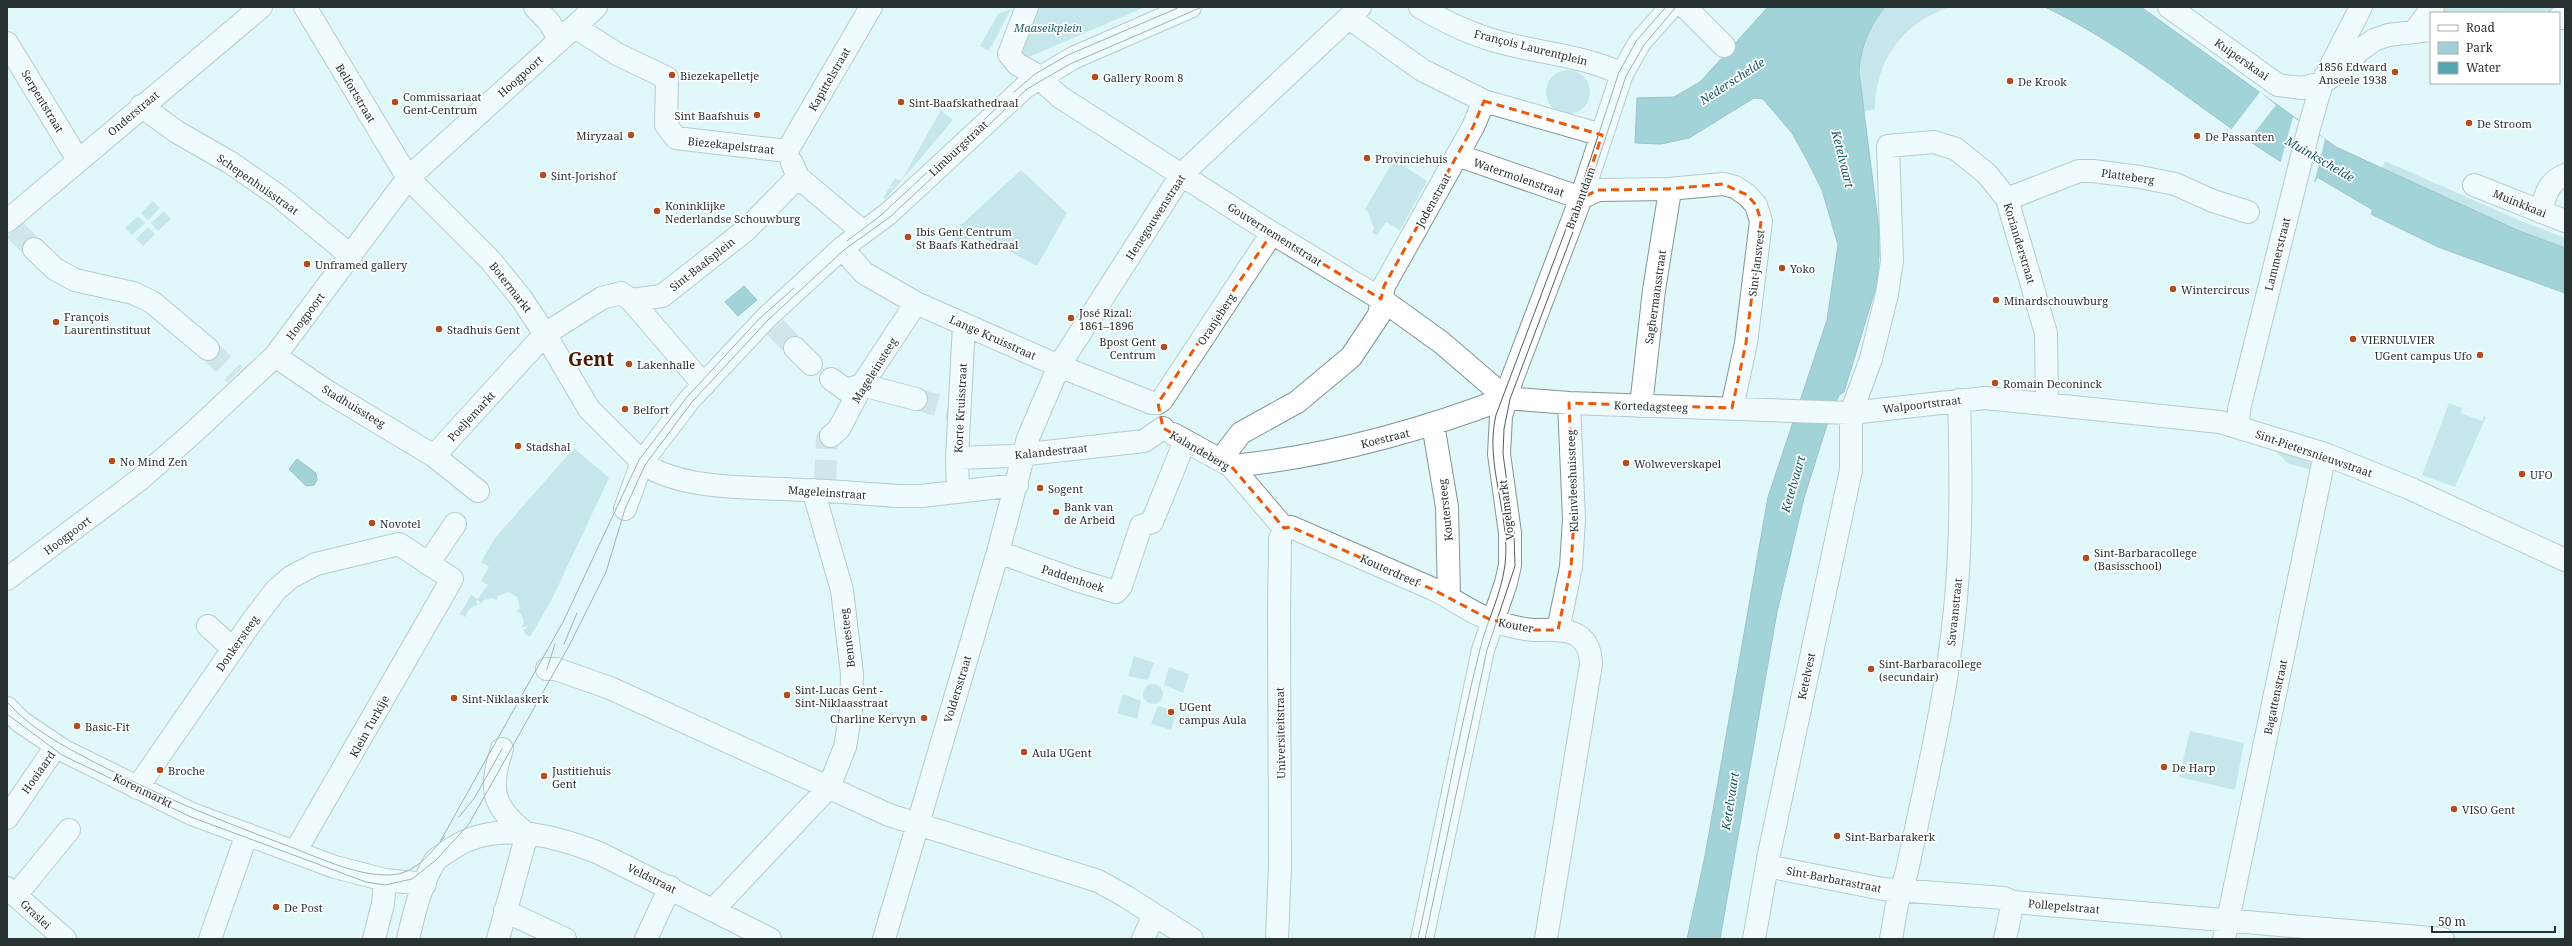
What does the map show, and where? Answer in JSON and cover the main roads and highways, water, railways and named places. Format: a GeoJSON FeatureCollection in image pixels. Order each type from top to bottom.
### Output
{"type":"FeatureCollection","features":[{"type":"Feature","properties":{"kind":"water"},"geometry":{"type":"Polygon","coordinates":[[[1768,7],[1885,7],[1870,29],[1864,45],[1859,72],[1879,230],[1877,284],[1844,392],[1839,395],[1827,425],[1804,498],[1777,612],[1720,939],[1687,939],[1705,856],[1768,497],[1827,320],[1838,245],[1822,190],[1807,160],[1792,133],[1763,99],[1754,98],[1689,138],[1661,144],[1635,143],[1637,98],[1674,97],[1700,82],[1768,7]]]}},
{"type":"Feature","properties":{"kind":"water","name":"Muinkschelde"},"geometry":{"type":"Polygon","coordinates":[[[2045,7],[2141,7],[2336,147],[2517,230],[2565,248],[2565,293],[2438,247],[2371,214],[2373,210],[2317,177],[2315,182],[2280,161],[2115,46],[2045,7]]]}},
{"type":"Feature","properties":{"kind":"water"},"geometry":{"type":"Polygon","coordinates":[[[744,286],[757,300],[738,316],[725,302],[744,286]]]}},
{"type":"Feature","properties":{"kind":"water"},"geometry":{"type":"Polygon","coordinates":[[[297,459],[316,473],[317,480],[314,485],[306,486],[289,469],[297,459]]]}},
{"type":"Feature","properties":{"kind":"tunnel"},"geometry":{"type":"LineString","coordinates":[[14,229],[34,249]]}},
{"type":"Feature","properties":{"kind":"tunnel"},"geometry":{"type":"LineString","coordinates":[[775,327],[795,348]]}},
{"type":"Feature","properties":{"kind":"tunnel"},"geometry":{"type":"LineString","coordinates":[[208,349],[235,375]]}},
{"type":"Feature","properties":{"kind":"tunnel"},"geometry":{"type":"LineString","coordinates":[[916,399],[954,410]]}},
{"type":"Feature","properties":{"kind":"tunnel"},"geometry":{"type":"LineString","coordinates":[[825,482],[827,439],[831,436]]}},
{"type":"Feature","properties":{"kind":"tram line"},"geometry":{"type":"LineString","coordinates":[[1014,92],[1035,74],[1068,55],[1180,7]]}},
{"type":"Feature","properties":{"kind":"tram line"},"geometry":{"type":"LineString","coordinates":[[7,714],[62,755],[191,817],[366,882],[385,885],[412,879],[436,860],[469,824],[570,644],[606,572],[625,509],[645,465],[692,402],[768,320],[844,250],[890,217],[1027,89],[1070,64],[1202,7]]}},
{"type":"Feature","properties":{"kind":"tram line"},"geometry":{"type":"LineString","coordinates":[[1418,939],[1471,685],[1505,565],[1506,546],[1493,452],[1493,433],[1496,415],[1578,197],[1619,72],[1637,40],[1666,7]]}},
{"type":"Feature","properties":{"kind":"tram line"},"geometry":{"type":"LineString","coordinates":[[1425,939],[1487,650],[1515,566],[1514,533],[1503,454],[1504,429],[1510,399],[1585,200],[1626,76],[1644,45],[1676,7]]}},
{"type":"Feature","properties":{"kind":"tram line"},"geometry":{"type":"LineString","coordinates":[[847,241],[880,216],[1001,104]]}},
{"type":"Feature","properties":{"kind":"tram line"},"geometry":{"type":"LineString","coordinates":[[441,840],[564,620],[639,460],[687,397],[759,319],[794,288]]}},
{"type":"Feature","properties":{"kind":"tram line"},"geometry":{"type":"LineString","coordinates":[[564,644],[577,613]]}},
{"type":"Feature","properties":{"kind":"tram line"},"geometry":{"type":"LineString","coordinates":[[547,669],[555,644]]}},
{"type":"Feature","properties":{"kind":"tram line"},"geometry":{"type":"LineString","coordinates":[[7,702],[16,712],[37,729],[71,750],[117,774],[163,796],[211,816],[349,869],[376,874],[399,874],[421,862],[434,850],[445,836]]}},
{"type":"Feature","properties":{"kind":"tram line"},"geometry":{"type":"LineString","coordinates":[[459,817],[475,797],[502,749]]}},
{"type":"Feature","properties":{"kind":"place","name":"1856 Edward Anseele 1938"},"geometry":{"type":"Point","coordinates":[2395,72]}},
{"type":"Feature","properties":{"kind":"place","name":"Biezekapelletje"},"geometry":{"type":"Point","coordinates":[672,75]}},
{"type":"Feature","properties":{"kind":"place","name":"Gallery Room 8"},"geometry":{"type":"Point","coordinates":[1095,77]}},
{"type":"Feature","properties":{"kind":"place","name":"De Krook"},"geometry":{"type":"Point","coordinates":[2010,81]}},
{"type":"Feature","properties":{"kind":"place","name":"Commissariaat Gent-Centrum"},"geometry":{"type":"Point","coordinates":[395,102]}},
{"type":"Feature","properties":{"kind":"place","name":"Sint-Baafskathedraal"},"geometry":{"type":"Point","coordinates":[901,102]}},
{"type":"Feature","properties":{"kind":"place","name":"Sint Baafshuis"},"geometry":{"type":"Point","coordinates":[757,115]}},
{"type":"Feature","properties":{"kind":"place","name":"De Stroom"},"geometry":{"type":"Point","coordinates":[2469,123]}},
{"type":"Feature","properties":{"kind":"place","name":"Miryzaal"},"geometry":{"type":"Point","coordinates":[631,135]}},
{"type":"Feature","properties":{"kind":"place","name":"De Passanten"},"geometry":{"type":"Point","coordinates":[2197,136]}},
{"type":"Feature","properties":{"kind":"place","name":"Provinciehuis"},"geometry":{"type":"Point","coordinates":[1367,158]}},
{"type":"Feature","properties":{"kind":"place","name":"Sint-Jorishof"},"geometry":{"type":"Point","coordinates":[543,175]}},
{"type":"Feature","properties":{"kind":"place","name":"Koninklijke Nederlandse Schouwburg"},"geometry":{"type":"Point","coordinates":[657,211]}},
{"type":"Feature","properties":{"kind":"place","name":"Ibis Gent Centrum St Baafs Kathedraal"},"geometry":{"type":"Point","coordinates":[908,237]}},
{"type":"Feature","properties":{"kind":"place","name":"Unframed gallery"},"geometry":{"type":"Point","coordinates":[307,264]}},
{"type":"Feature","properties":{"kind":"place","name":"Yoko"},"geometry":{"type":"Point","coordinates":[1782,268]}},
{"type":"Feature","properties":{"kind":"place","name":"Wintercircus"},"geometry":{"type":"Point","coordinates":[2173,289]}},
{"type":"Feature","properties":{"kind":"place","name":"Minardschouwburg"},"geometry":{"type":"Point","coordinates":[1996,300]}},
{"type":"Feature","properties":{"kind":"place","name":"José Rizal: 1861–1896"},"geometry":{"type":"Point","coordinates":[1071,318]}},
{"type":"Feature","properties":{"kind":"place","name":"François Laurentinstituut"},"geometry":{"type":"Point","coordinates":[56,322]}},
{"type":"Feature","properties":{"kind":"place","name":"Stadhuis Gent"},"geometry":{"type":"Point","coordinates":[439,329]}},
{"type":"Feature","properties":{"kind":"place","name":"VIERNULVIER"},"geometry":{"type":"Point","coordinates":[2353,339]}},
{"type":"Feature","properties":{"kind":"place","name":"Bpost Gent Centrum"},"geometry":{"type":"Point","coordinates":[1164,347]}},
{"type":"Feature","properties":{"kind":"place","name":"UGent campus Ufo"},"geometry":{"type":"Point","coordinates":[2480,355]}},
{"type":"Feature","properties":{"kind":"place","name":"Lakenhalle"},"geometry":{"type":"Point","coordinates":[629,364]}},
{"type":"Feature","properties":{"kind":"place","name":"Romain Deconinck"},"geometry":{"type":"Point","coordinates":[1995,383]}},
{"type":"Feature","properties":{"kind":"place","name":"Belfort"},"geometry":{"type":"Point","coordinates":[625,409]}},
{"type":"Feature","properties":{"kind":"place","name":"Stadshal"},"geometry":{"type":"Point","coordinates":[518,446]}},
{"type":"Feature","properties":{"kind":"place","name":"No Mind Zen"},"geometry":{"type":"Point","coordinates":[112,461]}},
{"type":"Feature","properties":{"kind":"place","name":"Wolweverskapel"},"geometry":{"type":"Point","coordinates":[1626,463]}},
{"type":"Feature","properties":{"kind":"place","name":"UFO"},"geometry":{"type":"Point","coordinates":[2522,474]}},
{"type":"Feature","properties":{"kind":"place","name":"Sogent"},"geometry":{"type":"Point","coordinates":[1040,488]}},
{"type":"Feature","properties":{"kind":"place","name":"Bank van de Arbeid"},"geometry":{"type":"Point","coordinates":[1056,512]}},
{"type":"Feature","properties":{"kind":"place","name":"Novotel"},"geometry":{"type":"Point","coordinates":[372,523]}},
{"type":"Feature","properties":{"kind":"place","name":"Sint-Barbaracollege (Basisschool)"},"geometry":{"type":"Point","coordinates":[2086,558]}},
{"type":"Feature","properties":{"kind":"place","name":"Sint-Barbaracollege (secundair)"},"geometry":{"type":"Point","coordinates":[1871,669]}},
{"type":"Feature","properties":{"kind":"place","name":"Sint-Lucas Gent - Sint-Niklaasstraat"},"geometry":{"type":"Point","coordinates":[787,695]}},
{"type":"Feature","properties":{"kind":"place","name":"Sint-Niklaaskerk"},"geometry":{"type":"Point","coordinates":[454,698]}},
{"type":"Feature","properties":{"kind":"place","name":"UGent campus Aula"},"geometry":{"type":"Point","coordinates":[1171,712]}},
{"type":"Feature","properties":{"kind":"place","name":"Charline Kervyn"},"geometry":{"type":"Point","coordinates":[924,718]}},
{"type":"Feature","properties":{"kind":"place","name":"Basic-Fit"},"geometry":{"type":"Point","coordinates":[77,726]}},
{"type":"Feature","properties":{"kind":"place","name":"Aula UGent"},"geometry":{"type":"Point","coordinates":[1024,752]}},
{"type":"Feature","properties":{"kind":"place","name":"De Harp"},"geometry":{"type":"Point","coordinates":[2164,767]}},
{"type":"Feature","properties":{"kind":"place","name":"Broche"},"geometry":{"type":"Point","coordinates":[160,770]}},
{"type":"Feature","properties":{"kind":"place","name":"Justitiehuis Gent"},"geometry":{"type":"Point","coordinates":[544,776]}},
{"type":"Feature","properties":{"kind":"place","name":"VISO Gent"},"geometry":{"type":"Point","coordinates":[2454,809]}},
{"type":"Feature","properties":{"kind":"place","name":"Sint-Barbarakerk"},"geometry":{"type":"Point","coordinates":[1837,836]}},
{"type":"Feature","properties":{"kind":"place","name":"De Post"},"geometry":{"type":"Point","coordinates":[276,907]}},
{"type":"Feature","properties":{"kind":"district","name":"Gent"},"geometry":{"type":"Point","coordinates":[591,359]}},
{"type":"Feature","properties":{"kind":"park label","name":"Maaseikplein"},"geometry":{"type":"Point","coordinates":[1048,27]}},
{"type":"Feature","properties":{"kind":"water label","name":"Nederschelde"},"geometry":{"type":"Point","coordinates":[1732,81]}},
{"type":"Feature","properties":{"kind":"water label","name":"Ketelvaart"},"geometry":{"type":"Point","coordinates":[1843,159]}},
{"type":"Feature","properties":{"kind":"water label","name":"Ketelvaart"},"geometry":{"type":"Point","coordinates":[1793,484]}},
{"type":"Feature","properties":{"kind":"water label","name":"Ketelvaart"},"geometry":{"type":"Point","coordinates":[1730,801]}}]}
